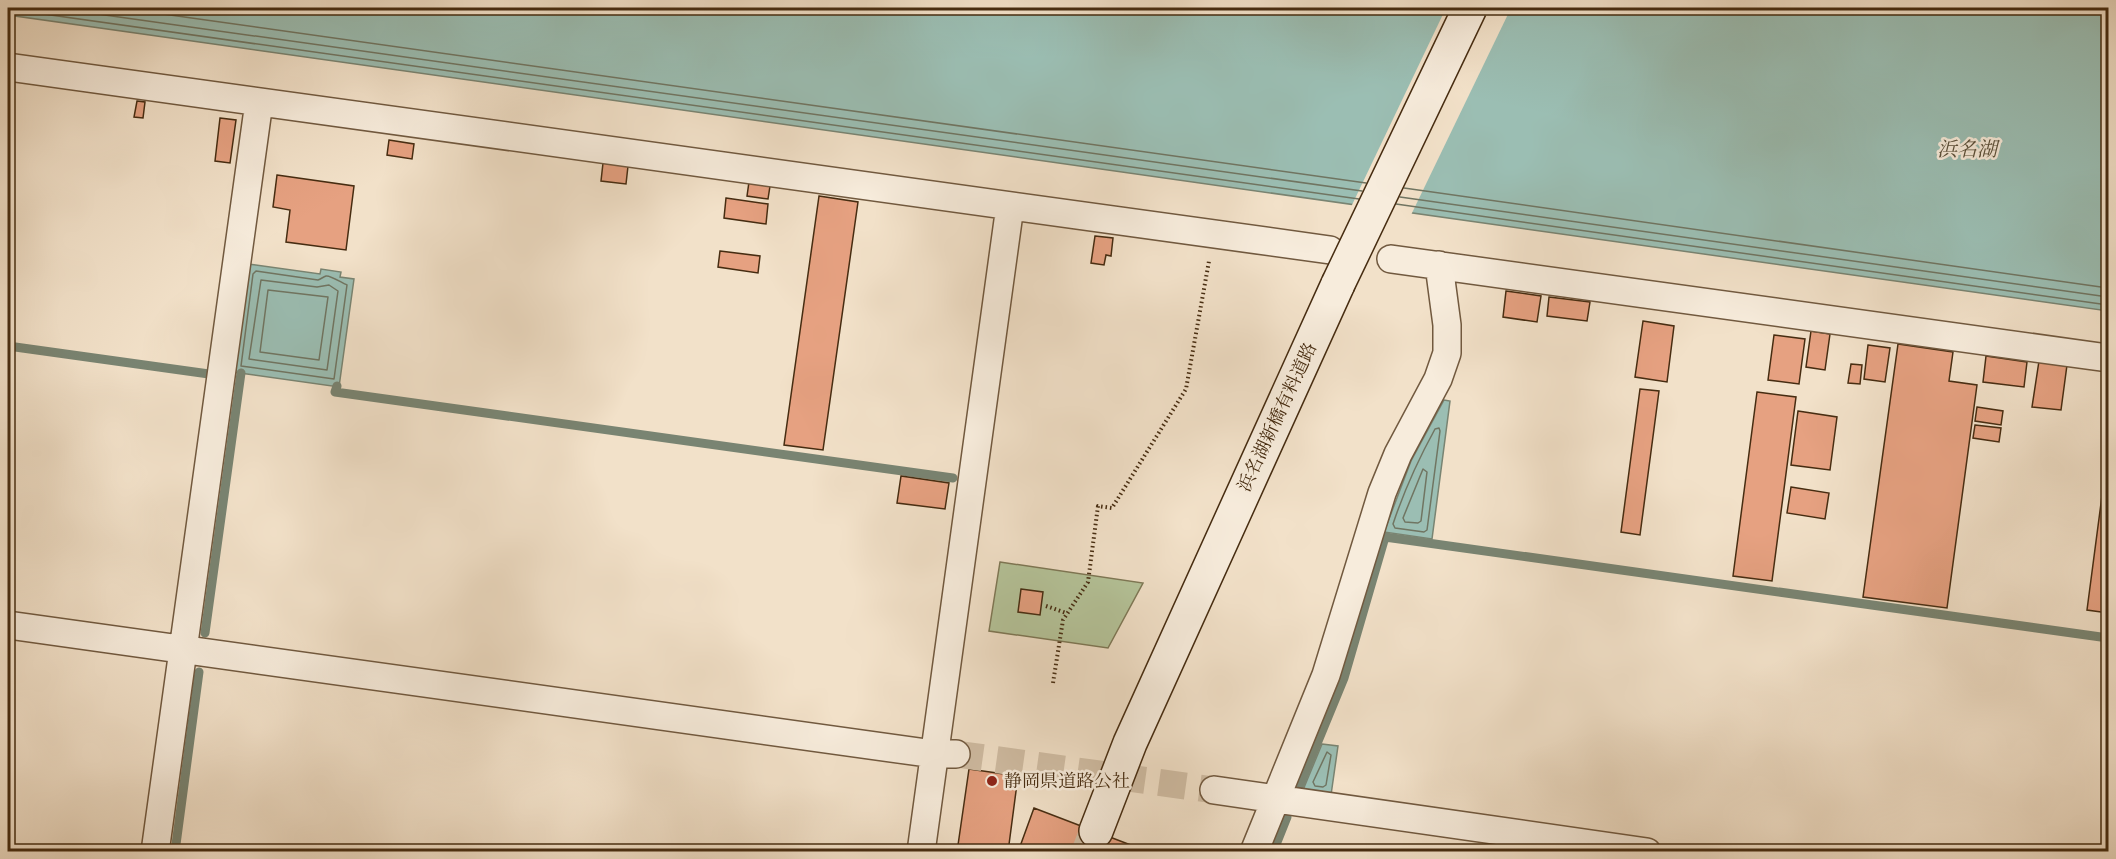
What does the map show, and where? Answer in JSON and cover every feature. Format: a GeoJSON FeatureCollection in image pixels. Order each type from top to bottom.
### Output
{"type":"FeatureCollection","features":[{"type":"Feature","properties":{"kind":"main road","name":"浜名湖新橋有料道路"},"geometry":{"type":"LineString","coordinates":[[1096,831],[1130,742],[1338,284],[1470,8]]}},
{"type":"Feature","properties":{"kind":"street"},"geometry":{"type":"LineString","coordinates":[[8,67],[1330,250]]}},
{"type":"Feature","properties":{"kind":"street"},"geometry":{"type":"LineString","coordinates":[[155,852],[259,102]]}},
{"type":"Feature","properties":{"kind":"street"},"geometry":{"type":"LineString","coordinates":[[921,852],[945,754],[1010,206]]}},
{"type":"Feature","properties":{"kind":"street"},"geometry":{"type":"LineString","coordinates":[[1390,259],[2109,358]]}},
{"type":"Feature","properties":{"kind":"street"},"geometry":{"type":"LineString","coordinates":[[1254,852],[1326,675],[1382,493],[1398,454],[1438,380],[1447,353],[1447,325],[1439,265]]}},
{"type":"Feature","properties":{"kind":"street"},"geometry":{"type":"LineString","coordinates":[[8,625],[945,754]]}},
{"type":"Feature","properties":{"kind":"street"},"geometry":{"type":"LineString","coordinates":[[1215,790],[1647,852]]}},
{"type":"Feature","properties":{"kind":"path"},"geometry":{"type":"LineString","coordinates":[[1053,683],[1061,627],[1066,612],[1080,596],[1088,582],[1098,506],[1112,508],[1186,388],[1214,234]]}},
{"type":"Feature","properties":{"kind":"path"},"geometry":{"type":"LineString","coordinates":[[1046,606],[1066,612]]}},
{"type":"Feature","properties":{"kind":"green space"},"geometry":{"type":"Polygon","coordinates":[[[1000,562],[1143,583],[1108,648],[989,631],[1000,562]]]}},
{"type":"Feature","properties":{"kind":"water","name":"浜名湖"},"geometry":{"type":"Polygon","coordinates":[[[8,8],[2108,8],[2108,311],[8,15],[8,8]]]}},
{"type":"Feature","properties":{"kind":"water"},"geometry":{"type":"Polygon","coordinates":[[[248,264],[320,274],[321,269],[341,272],[340,277],[354,279],[339,387],[233,372],[248,264]]]}},
{"type":"Feature","properties":{"kind":"water"},"geometry":{"type":"Polygon","coordinates":[[[1444,400],[1450,401],[1432,539],[1384,532],[1411,461],[1444,400]]]}},
{"type":"Feature","properties":{"kind":"water"},"geometry":{"type":"Polygon","coordinates":[[[1322,744],[1338,746],[1331,795],[1303,790],[1322,744]]]}},
{"type":"Feature","properties":{"kind":"pier"},"geometry":{"type":"Polygon","coordinates":[[[1446,8],[1511,8],[1411,215],[1351,207],[1446,8]]]}},
{"type":"Feature","properties":{"kind":"building"},"geometry":{"type":"Polygon","coordinates":[[[137,101],[145,102],[143,118],[134,117],[137,101]]]}},
{"type":"Feature","properties":{"kind":"building"},"geometry":{"type":"Polygon","coordinates":[[[220,118],[236,120],[230,163],[215,161],[220,118]]]}},
{"type":"Feature","properties":{"kind":"building"},"geometry":{"type":"Polygon","coordinates":[[[389,140],[414,144],[412,159],[387,155],[389,140]]]}},
{"type":"Feature","properties":{"kind":"building"},"geometry":{"type":"Polygon","coordinates":[[[603,163],[628,166],[626,184],[601,181],[603,163]]]}},
{"type":"Feature","properties":{"kind":"building"},"geometry":{"type":"Polygon","coordinates":[[[277,175],[354,186],[346,250],[286,242],[290,210],[273,207],[277,175]]]}},
{"type":"Feature","properties":{"kind":"building"},"geometry":{"type":"Polygon","coordinates":[[[749,182],[770,186],[768,199],[747,196],[749,182]]]}},
{"type":"Feature","properties":{"kind":"building"},"geometry":{"type":"Polygon","coordinates":[[[819,196],[858,202],[823,450],[784,445],[819,196]]]}},
{"type":"Feature","properties":{"kind":"building"},"geometry":{"type":"Polygon","coordinates":[[[726,198],[768,204],[766,224],[724,218],[726,198]]]}},
{"type":"Feature","properties":{"kind":"building"},"geometry":{"type":"Polygon","coordinates":[[[1095,236],[1113,238],[1111,256],[1106,255],[1104,265],[1091,263],[1095,236]]]}},
{"type":"Feature","properties":{"kind":"building"},"geometry":{"type":"Polygon","coordinates":[[[720,251],[760,256],[758,273],[718,267],[720,251]]]}},
{"type":"Feature","properties":{"kind":"building"},"geometry":{"type":"Polygon","coordinates":[[[1506,291],[1541,296],[1537,322],[1503,317],[1506,291]]]}},
{"type":"Feature","properties":{"kind":"building"},"geometry":{"type":"Polygon","coordinates":[[[1549,297],[1590,302],[1587,321],[1547,316],[1549,297]]]}},
{"type":"Feature","properties":{"kind":"building"},"geometry":{"type":"Polygon","coordinates":[[[1643,321],[1674,326],[1667,382],[1635,377],[1643,321]]]}},
{"type":"Feature","properties":{"kind":"building"},"geometry":{"type":"Polygon","coordinates":[[[1811,331],[1830,334],[1825,370],[1806,367],[1811,331]]]}},
{"type":"Feature","properties":{"kind":"building"},"geometry":{"type":"Polygon","coordinates":[[[1774,335],[1805,339],[1799,384],[1768,380],[1774,335]]]}},
{"type":"Feature","properties":{"kind":"building"},"geometry":{"type":"Polygon","coordinates":[[[1898,344],[1953,352],[1949,381],[1977,385],[1947,608],[1863,597],[1898,344]]]}},
{"type":"Feature","properties":{"kind":"building"},"geometry":{"type":"Polygon","coordinates":[[[1868,345],[1890,348],[1885,382],[1864,379],[1868,345]]]}},
{"type":"Feature","properties":{"kind":"building"},"geometry":{"type":"Polygon","coordinates":[[[1986,356],[2027,362],[2024,387],[1983,382],[1986,356]]]}},
{"type":"Feature","properties":{"kind":"building"},"geometry":{"type":"Polygon","coordinates":[[[2039,361],[2067,365],[2061,410],[2032,407],[2039,361]]]}},
{"type":"Feature","properties":{"kind":"building"},"geometry":{"type":"Polygon","coordinates":[[[1851,364],[1862,365],[1860,384],[1848,383],[1851,364]]]}},
{"type":"Feature","properties":{"kind":"building"},"geometry":{"type":"Polygon","coordinates":[[[1640,389],[1659,391],[1640,535],[1621,532],[1640,389]]]}},
{"type":"Feature","properties":{"kind":"building"},"geometry":{"type":"Polygon","coordinates":[[[1757,392],[1796,397],[1772,581],[1733,576],[1757,392]]]}},
{"type":"Feature","properties":{"kind":"building"},"geometry":{"type":"Polygon","coordinates":[[[1977,407],[2003,411],[2001,425],[1975,421],[1977,407]]]}},
{"type":"Feature","properties":{"kind":"building"},"geometry":{"type":"Polygon","coordinates":[[[1798,411],[1837,417],[1830,470],[1791,465],[1798,411]]]}},
{"type":"Feature","properties":{"kind":"building"},"geometry":{"type":"Polygon","coordinates":[[[1975,425],[2001,428],[1999,442],[1973,438],[1975,425]]]}},
{"type":"Feature","properties":{"kind":"building"},"geometry":{"type":"Polygon","coordinates":[[[2108,450],[2108,613],[2087,610],[2108,450]]]}},
{"type":"Feature","properties":{"kind":"building"},"geometry":{"type":"Polygon","coordinates":[[[901,476],[949,483],[945,509],[897,503],[901,476]]]}},
{"type":"Feature","properties":{"kind":"building"},"geometry":{"type":"Polygon","coordinates":[[[1791,487],[1829,493],[1825,519],[1787,513],[1791,487]]]}},
{"type":"Feature","properties":{"kind":"building"},"geometry":{"type":"Polygon","coordinates":[[[1021,589],[1043,592],[1040,615],[1018,612],[1021,589]]]}},
{"type":"Feature","properties":{"kind":"building"},"geometry":{"type":"Polygon","coordinates":[[[969,769],[1018,776],[1008,852],[957,852],[969,769]]]}},
{"type":"Feature","properties":{"kind":"building"},"geometry":{"type":"Polygon","coordinates":[[[1034,808],[1149,852],[1018,852],[1034,808]]]}},
{"type":"Feature","properties":{"kind":"waterway"},"geometry":{"type":"LineString","coordinates":[[8,346],[209,374]]}},
{"type":"Feature","properties":{"kind":"waterway"},"geometry":{"type":"LineString","coordinates":[[205,633],[241,373]]}},
{"type":"Feature","properties":{"kind":"waterway"},"geometry":{"type":"LineString","coordinates":[[337,386],[335,392],[953,478]]}},
{"type":"Feature","properties":{"kind":"waterway"},"geometry":{"type":"LineString","coordinates":[[1300,785],[1344,678],[1385,537],[2108,638]]}},
{"type":"Feature","properties":{"kind":"waterway"},"geometry":{"type":"LineString","coordinates":[[175,852],[199,672]]}},
{"type":"Feature","properties":{"kind":"waterway"},"geometry":{"type":"LineString","coordinates":[[1273,852],[1287,817]]}},
{"type":"Feature","properties":{"kind":"tunnel"},"geometry":{"type":"LineString","coordinates":[[956,754],[1214,790]]}},
{"type":"Feature","properties":{"kind":"tunnel"},"geometry":{"type":"LineString","coordinates":[[1088,852],[1096,831]]}},
{"type":"Feature","properties":{"kind":"place","name":"静岡県道路公社"},"geometry":{"type":"Point","coordinates":[992,781]}}]}
